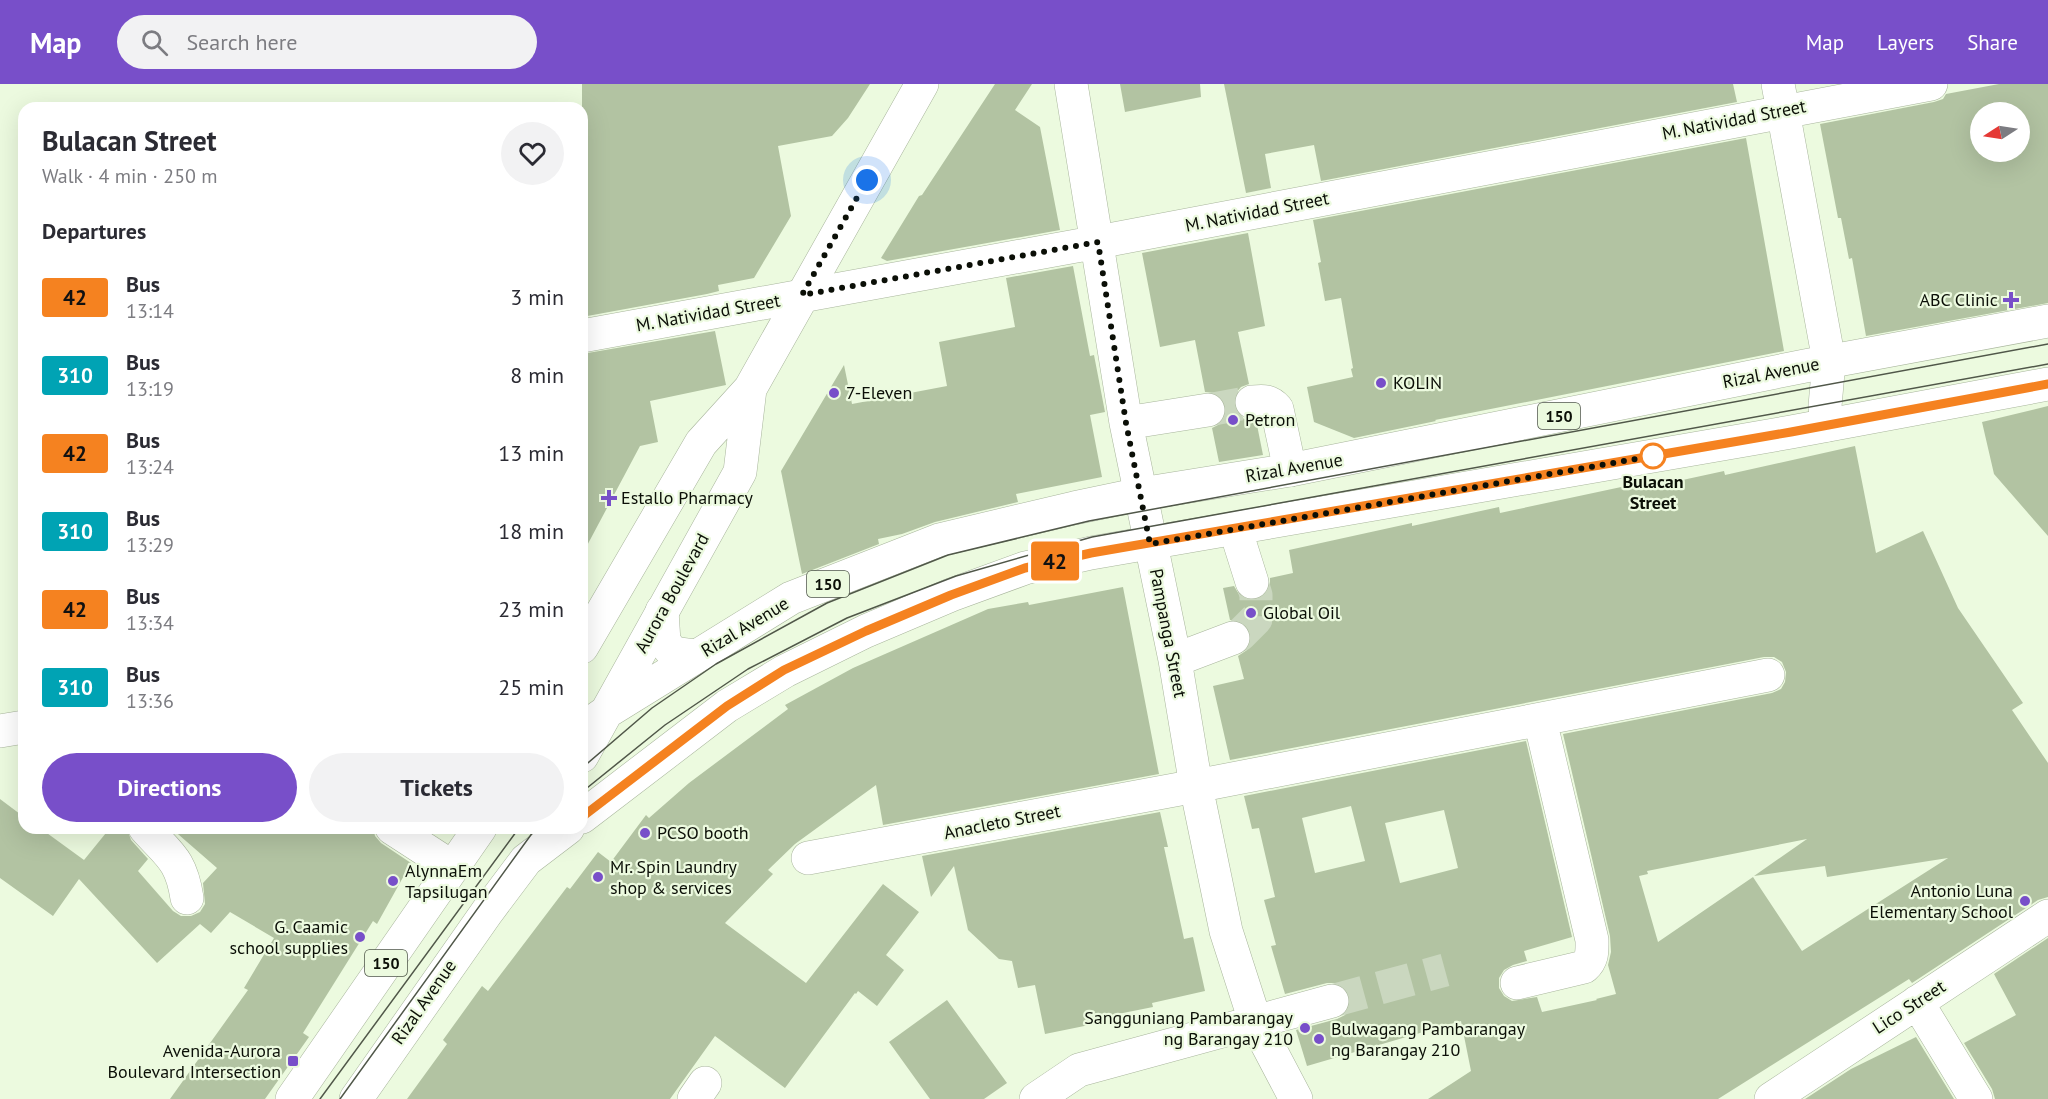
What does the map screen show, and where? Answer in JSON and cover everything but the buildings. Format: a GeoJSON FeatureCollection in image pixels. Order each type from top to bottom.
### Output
{"type":"FeatureCollection","features":[{"type":"Feature","properties":{"kind":"street","name":"Aurora Boulevard"},"geometry":{"type":"LineString","coordinates":[[588,637],[701,443],[750,389],[922,84]]}},
{"type":"Feature","properties":{"kind":"street","name":"Pampanga Street"},"geometry":{"type":"LineString","coordinates":[[1071,84],[1126,423],[1175,660],[1196,786],[1226,931],[1255,1021],[1296,1099]]}},
{"type":"Feature","properties":{"kind":"street","name":"M. Natividad Street"},"geometry":{"type":"LineString","coordinates":[[588,335],[1098,242],[1780,97],[1930,84]]}},
{"type":"Feature","properties":{"kind":"street"},"geometry":{"type":"LineString","coordinates":[[1780,97],[1829,361],[1849,402],[1840,423]]}},
{"type":"Feature","properties":{"kind":"street","name":"Rizal Avenue"},"geometry":{"type":"LineString","coordinates":[[594,721],[791,598],[939,540],[1141,494],[1290,470],[1829,361],[2048,321]]}},
{"type":"Feature","properties":{"kind":"street"},"geometry":{"type":"LineString","coordinates":[[588,812],[727,706],[784,670],[866,631],[951,595],[1025,568],[1091,553],[1840,423],[2048,384]]}},
{"type":"Feature","properties":{"kind":"street","name":"Aurora Boulevard"},"geometry":{"type":"LineString","coordinates":[[588,738],[594,721],[662,611],[740,472],[750,389]]}},
{"type":"Feature","properties":{"kind":"street"},"geometry":{"type":"LineString","coordinates":[[1252,402],[1265,400],[1277,409],[1290,470]]}},
{"type":"Feature","properties":{"kind":"street"},"geometry":{"type":"LineString","coordinates":[[1126,423],[1208,410]]}},
{"type":"Feature","properties":{"kind":"street"},"geometry":{"type":"LineString","coordinates":[[1235,528],[1252,582]]}},
{"type":"Feature","properties":{"kind":"street"},"geometry":{"type":"LineString","coordinates":[[662,611],[664,642],[674,653],[696,656]]}},
{"type":"Feature","properties":{"kind":"street"},"geometry":{"type":"LineString","coordinates":[[1175,660],[1233,638]]}},
{"type":"Feature","properties":{"kind":"street","name":"Anacleto Street"},"geometry":{"type":"LineString","coordinates":[[808,858],[1196,786],[1768,675]]}},
{"type":"Feature","properties":{"kind":"street"},"geometry":{"type":"LineString","coordinates":[[1517,983],[1584,967],[1590,961],[1592,953],[1592,939],[1540,720]]}},
{"type":"Feature","properties":{"kind":"street"},"geometry":{"type":"LineString","coordinates":[[0,731],[18,728]]}},
{"type":"Feature","properties":{"kind":"street"},"geometry":{"type":"LineString","coordinates":[[151,834],[173,856],[182,873],[188,897]]}},
{"type":"Feature","properties":{"kind":"street"},"geometry":{"type":"LineString","coordinates":[[401,834],[452,867]]}},
{"type":"Feature","properties":{"kind":"street","name":"150"},"geometry":{"type":"LineString","coordinates":[[292,1099],[476,834]]}},
{"type":"Feature","properties":{"kind":"street"},"geometry":{"type":"LineString","coordinates":[[526,860],[540,834]]}},
{"type":"Feature","properties":{"kind":"street","name":"Rizal Avenue"},"geometry":{"type":"LineString","coordinates":[[356,1099],[526,860],[560,834]]}},
{"type":"Feature","properties":{"kind":"street","name":"Lico Street"},"geometry":{"type":"LineString","coordinates":[[1773,1098],[2048,916]]}},
{"type":"Feature","properties":{"kind":"street"},"geometry":{"type":"LineString","coordinates":[[1036,1099],[1079,1070],[1332,1001]]}},
{"type":"Feature","properties":{"kind":"street"},"geometry":{"type":"LineString","coordinates":[[1917,1002],[1976,1099]]}},
{"type":"Feature","properties":{"kind":"tunnel"},"geometry":{"type":"LineString","coordinates":[[1208,410],[1252,402]]}},
{"type":"Feature","properties":{"kind":"tunnel"},"geometry":{"type":"LineString","coordinates":[[1233,638],[1240,635],[1256,619],[1256,595],[1252,582]]}},
{"type":"Feature","properties":{"kind":"tunnel"},"geometry":{"type":"LineString","coordinates":[[1332,1001],[1445,970]]}},
{"type":"Feature","properties":{"kind":"tram line"},"geometry":{"type":"LineString","coordinates":[[588,763],[652,708],[716,664],[827,603],[948,555],[1089,521],[2048,344]]}},
{"type":"Feature","properties":{"kind":"tram line"},"geometry":{"type":"LineString","coordinates":[[588,787],[665,725],[748,669],[847,618],[956,576],[1092,537],[2048,364]]}},
{"type":"Feature","properties":{"kind":"tram line"},"geometry":{"type":"LineString","coordinates":[[320,1099],[515,834]]}},
{"type":"Feature","properties":{"kind":"tram line"},"geometry":{"type":"LineString","coordinates":[[340,1099],[532,834]]}},
{"type":"Feature","properties":{"kind":"bus line","name":"42"},"geometry":{"type":"LineString","coordinates":[[588,812],[727,706],[784,670],[866,631],[951,595],[1025,568],[1091,553],[1791,432],[2048,384]]}},
{"type":"Feature","properties":{"kind":"place","name":"ABC Clinic"},"geometry":{"type":"Point","coordinates":[2011,300]}},
{"type":"Feature","properties":{"kind":"place","name":"KOLIN"},"geometry":{"type":"Point","coordinates":[1381,383]}},
{"type":"Feature","properties":{"kind":"place","name":"7-Eleven"},"geometry":{"type":"Point","coordinates":[834,393]}},
{"type":"Feature","properties":{"kind":"place","name":"Petron"},"geometry":{"type":"Point","coordinates":[1233,420]}},
{"type":"Feature","properties":{"kind":"place","name":"Bulacan Street"},"geometry":{"type":"Point","coordinates":[1653,456]}},
{"type":"Feature","properties":{"kind":"place","name":"Estallo Pharmacy"},"geometry":{"type":"Point","coordinates":[609,498]}},
{"type":"Feature","properties":{"kind":"place","name":"Global Oil"},"geometry":{"type":"Point","coordinates":[1251,613]}},
{"type":"Feature","properties":{"kind":"place","name":"PCSO booth"},"geometry":{"type":"Point","coordinates":[645,833]}},
{"type":"Feature","properties":{"kind":"place","name":"Mr. Spin Laundry shop & services"},"geometry":{"type":"Point","coordinates":[598,877]}},
{"type":"Feature","properties":{"kind":"place","name":"AlynnaEm Tapsilugan"},"geometry":{"type":"Point","coordinates":[393,881]}},
{"type":"Feature","properties":{"kind":"place","name":"Antonio Luna Elementary School"},"geometry":{"type":"Point","coordinates":[2025,901]}},
{"type":"Feature","properties":{"kind":"place","name":"G. Caamic school supplies"},"geometry":{"type":"Point","coordinates":[360,937]}},
{"type":"Feature","properties":{"kind":"place","name":"Sangguniang Pambarangay ng Barangay 210"},"geometry":{"type":"Point","coordinates":[1305,1028]}},
{"type":"Feature","properties":{"kind":"place","name":"Bulwagang Pambarangay ng Barangay 210"},"geometry":{"type":"Point","coordinates":[1319,1039]}},
{"type":"Feature","properties":{"kind":"place","name":"Avenida-Aurora Boulevard Intersection"},"geometry":{"type":"Point","coordinates":[293,1061]}},
{"type":"Feature","properties":{"kind":"route"},"geometry":{"type":"LineString","coordinates":[[867,180],[802,295],[1098,242],[1126,423],[1150,544],[1653,456]]}}]}
